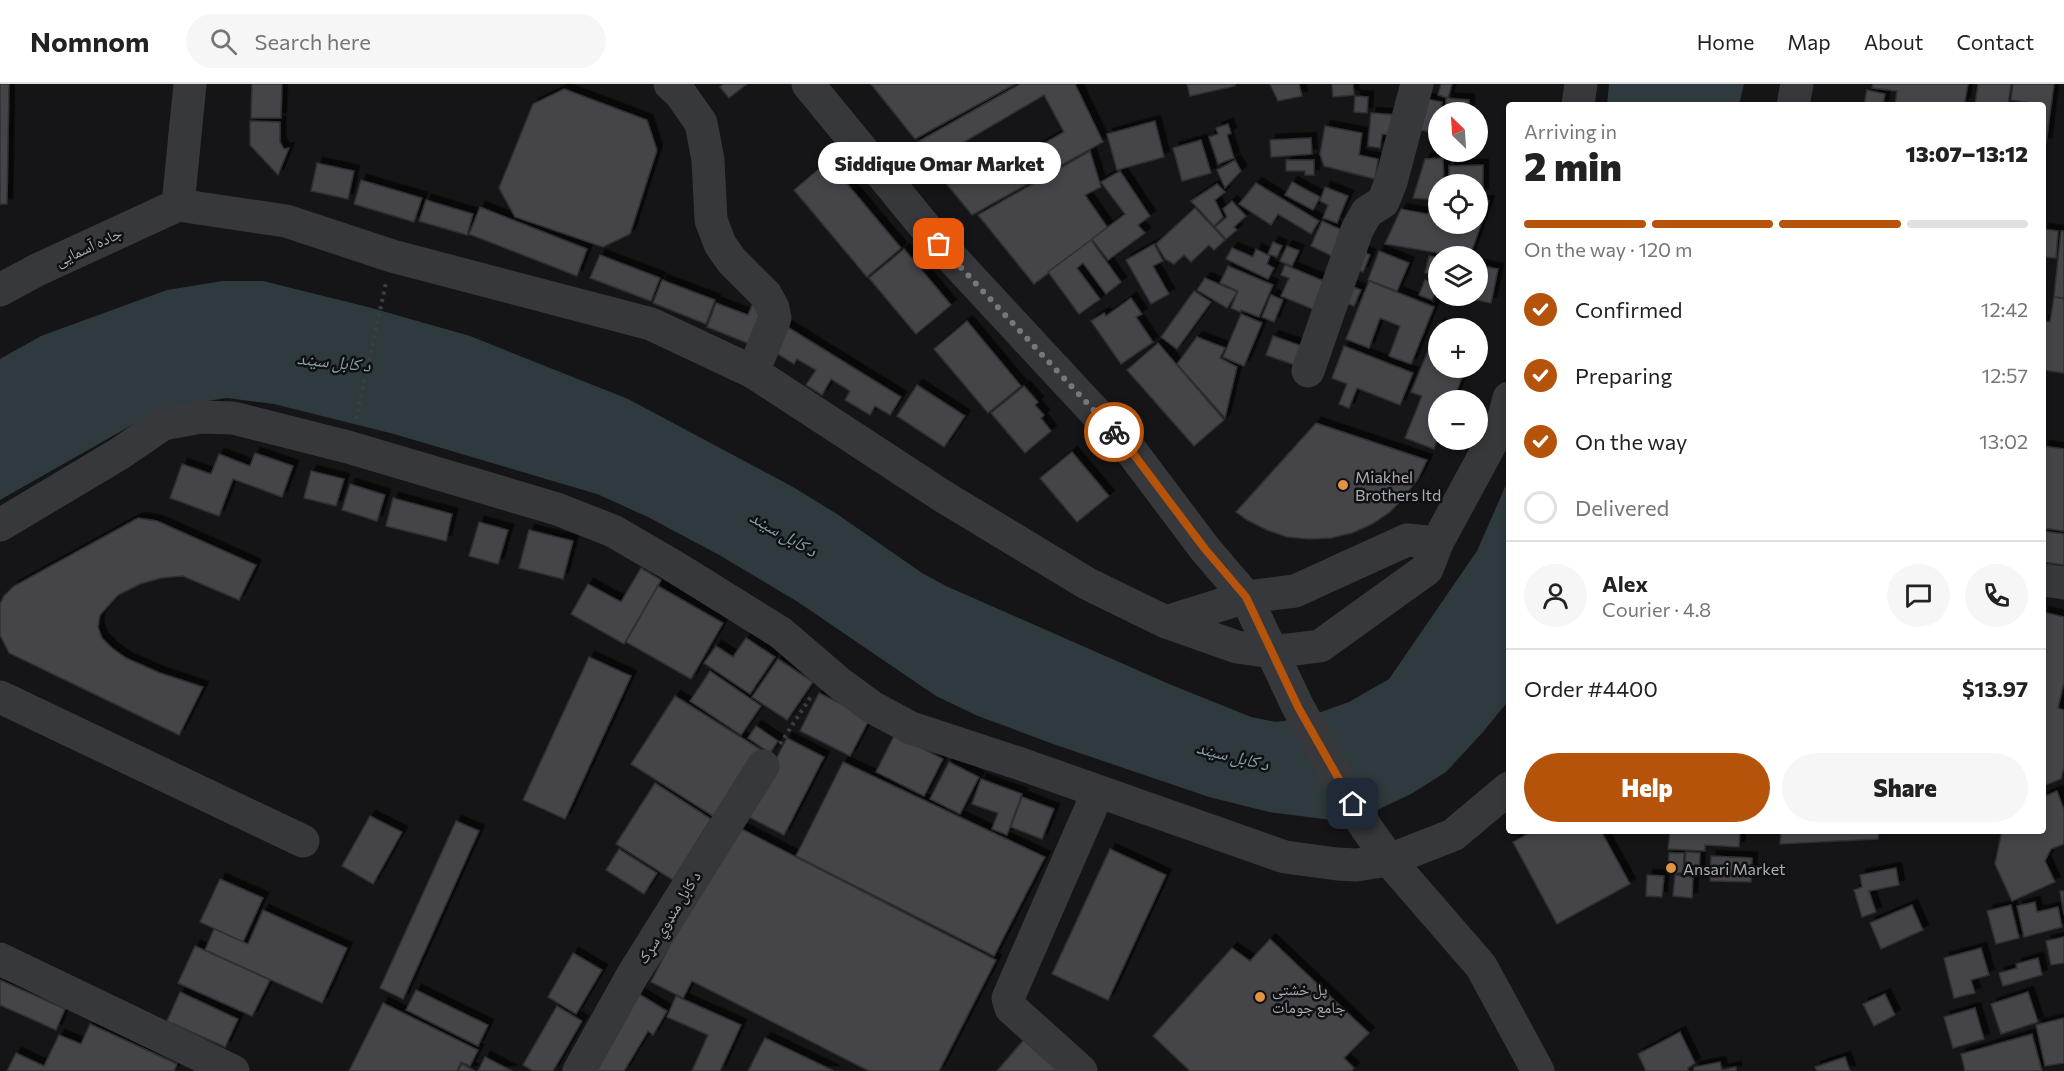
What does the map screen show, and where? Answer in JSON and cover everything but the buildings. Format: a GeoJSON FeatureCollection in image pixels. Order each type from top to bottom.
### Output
{"type":"FeatureCollection","features":[{"type":"Feature","properties":{"kind":"street"},"geometry":{"type":"LineString","coordinates":[[190,84],[178,205],[286,221],[392,256],[651,324],[753,372],[963,509],[1088,584],[1166,622],[1237,647],[1272,652],[1320,646],[1427,569],[1437,543],[1503,421],[1506,410]]}},
{"type":"Feature","properties":{"kind":"street"},"geometry":{"type":"LineString","coordinates":[[670,84],[680,93],[701,123],[708,160],[711,220],[720,244],[731,260],[766,295],[773,308],[774,318],[753,372]]}},
{"type":"Feature","properties":{"kind":"street"},"geometry":{"type":"LineString","coordinates":[[808,84],[939,244],[1132,452],[1205,549],[1246,597],[1298,707],[1364,823],[1389,860],[1482,966],[1539,1071]]}},
{"type":"Feature","properties":{"kind":"street"},"geometry":{"type":"LineString","coordinates":[[1308,371],[1357,230],[1367,212],[1383,202],[1391,182],[1417,84]]}},
{"type":"Feature","properties":{"kind":"street"},"geometry":{"type":"LineString","coordinates":[[1578,102],[1581,84]]}},
{"type":"Feature","properties":{"kind":"street"},"geometry":{"type":"LineString","coordinates":[[1794,102],[1797,84]]}},
{"type":"Feature","properties":{"kind":"street","name":"جاده آسمایی"},"geometry":{"type":"LineString","coordinates":[[0,290],[37,270],[178,205]]}},
{"type":"Feature","properties":{"kind":"street"},"geometry":{"type":"LineString","coordinates":[[0,525],[119,454],[163,424],[201,417],[233,418],[338,445],[557,509],[613,531],[781,633],[872,707],[911,728],[1285,856],[1356,865],[1389,860],[1453,835],[1506,791]]}},
{"type":"Feature","properties":{"kind":"street"},"geometry":{"type":"LineString","coordinates":[[1166,622],[1246,597],[1295,591],[1407,540],[1437,543]]}},
{"type":"Feature","properties":{"kind":"street"},"geometry":{"type":"LineString","coordinates":[[2046,580],[2064,583]]}},
{"type":"Feature","properties":{"kind":"street"},"geometry":{"type":"LineString","coordinates":[[0,697],[303,842]]}},
{"type":"Feature","properties":{"kind":"street","name":"د کابل منډوي سړک"},"geometry":{"type":"LineString","coordinates":[[579,1071],[632,976],[763,766]]}},
{"type":"Feature","properties":{"kind":"street"},"geometry":{"type":"LineString","coordinates":[[1081,1071],[1011,1008],[1008,998],[1098,792]]}},
{"type":"Feature","properties":{"kind":"street"},"geometry":{"type":"LineString","coordinates":[[0,959],[233,1071]]}},
{"type":"Feature","properties":{"kind":"path"},"geometry":{"type":"LineString","coordinates":[[356,420],[386,280]]}},
{"type":"Feature","properties":{"kind":"path"},"geometry":{"type":"LineString","coordinates":[[763,766],[772,757],[828,672]]}},
{"type":"Feature","properties":{"kind":"water"},"geometry":{"type":"Polygon","coordinates":[[[1609,84],[1744,84],[1740,102],[1607,102],[1609,84]]]}},
{"type":"Feature","properties":{"kind":"water","name":"د کابل سيند"},"geometry":{"type":"Polygon","coordinates":[[[223,281],[263,281],[368,307],[470,336],[628,399],[793,487],[837,514],[922,573],[946,586],[1169,684],[1251,717],[1276,722],[1304,718],[1349,702],[1389,679],[1477,551],[1506,485],[1506,704],[1446,772],[1411,794],[1375,811],[1332,820],[1269,812],[1209,797],[978,716],[936,696],[798,602],[721,556],[648,517],[597,494],[394,434],[274,404],[227,398],[180,405],[139,421],[0,500],[0,359],[41,336],[167,290],[223,281]]]}},
{"type":"Feature","properties":{"kind":"way so far"},"geometry":{"type":"LineString","coordinates":[[939,244],[1114,432]]}},
{"type":"Feature","properties":{"kind":"place","name":"Siddique Omar Market"},"geometry":{"type":"Point","coordinates":[939,244]}},
{"type":"Feature","properties":{"kind":"place","name":"Miakhel Brothers ltd"},"geometry":{"type":"Point","coordinates":[1343,485]}},
{"type":"Feature","properties":{"kind":"place","name":"Ansari Market"},"geometry":{"type":"Point","coordinates":[1671,868]}},
{"type":"Feature","properties":{"kind":"place","name":"پل خشتی جامع جومات"},"geometry":{"type":"Point","coordinates":[1260,997]}},
{"type":"Feature","properties":{"kind":"route"},"geometry":{"type":"LineString","coordinates":[[1114,432],[1132,452],[1205,549],[1246,597],[1298,707],[1353,804]]}}]}
